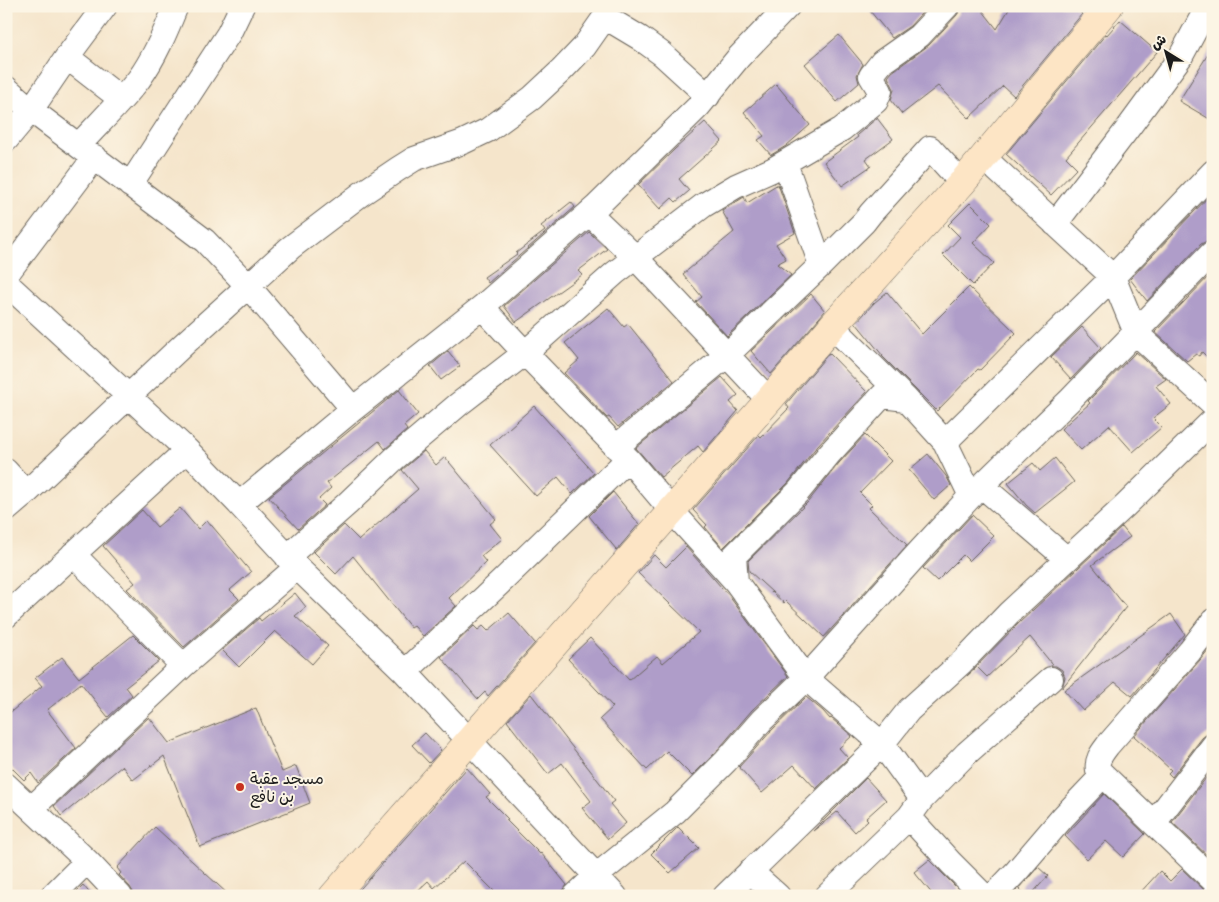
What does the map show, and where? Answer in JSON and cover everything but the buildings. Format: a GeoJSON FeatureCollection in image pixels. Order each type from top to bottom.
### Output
{"type":"FeatureCollection","features":[{"type":"Feature","properties":{"kind":"main road"},"geometry":{"type":"LineString","coordinates":[[333,896],[832,326],[962,183],[1109,6]]}},
{"type":"Feature","properties":{"kind":"street"},"geometry":{"type":"LineString","coordinates":[[6,140],[31,110],[105,6]]}},
{"type":"Feature","properties":{"kind":"street"},"geometry":{"type":"LineString","coordinates":[[176,6],[165,34],[150,62],[139,79],[121,99],[87,151],[8,286],[187,450],[292,562],[405,672],[615,896]]}},
{"type":"Feature","properties":{"kind":"street"},"geometry":{"type":"LineString","coordinates":[[130,184],[229,33],[242,6]]}},
{"type":"Feature","properties":{"kind":"street"},"geometry":{"type":"LineString","coordinates":[[239,504],[353,409],[482,307],[596,207],[708,96],[739,57],[788,6]]}},
{"type":"Feature","properties":{"kind":"street"},"geometry":{"type":"LineString","coordinates":[[32,808],[292,562],[347,504],[395,458],[459,404],[525,353],[615,273],[704,205],[736,186],[785,163],[842,128],[876,101],[880,91],[871,76],[882,62],[919,36],[947,6]]}},
{"type":"Feature","properties":{"kind":"street"},"geometry":{"type":"LineString","coordinates":[[1055,224],[1181,56],[1208,6]]}},
{"type":"Feature","properties":{"kind":"street"},"geometry":{"type":"LineString","coordinates":[[6,510],[290,248],[361,194],[398,169],[414,160],[463,142],[488,130],[532,98],[584,47],[606,12],[662,54],[708,96]]}},
{"type":"Feature","properties":{"kind":"street"},"geometry":{"type":"LineString","coordinates":[[67,57],[121,99]]}},
{"type":"Feature","properties":{"kind":"street"},"geometry":{"type":"LineString","coordinates":[[6,88],[31,110],[205,240],[248,286],[353,409]]}},
{"type":"Feature","properties":{"kind":"street"},"geometry":{"type":"LineString","coordinates":[[405,672],[500,582],[622,453],[821,265],[864,222],[930,148],[962,183]]}},
{"type":"Feature","properties":{"kind":"street"},"geometry":{"type":"LineString","coordinates":[[984,157],[1113,276],[1136,333],[1213,404]]}},
{"type":"Feature","properties":{"kind":"street"},"geometry":{"type":"LineString","coordinates":[[785,163],[821,265]]}},
{"type":"Feature","properties":{"kind":"street"},"geometry":{"type":"LineString","coordinates":[[945,442],[1113,276],[1213,172]]}},
{"type":"Feature","properties":{"kind":"street"},"geometry":{"type":"LineString","coordinates":[[589,213],[635,258],[769,400]]}},
{"type":"Feature","properties":{"kind":"street"},"geometry":{"type":"LineString","coordinates":[[575,896],[596,876],[675,812],[726,761],[762,720],[806,678],[976,491],[1071,399],[1211,254]]}},
{"type":"Feature","properties":{"kind":"street"},"geometry":{"type":"LineString","coordinates":[[482,307],[622,453],[736,582],[806,678],[882,744],[915,808],[951,863],[984,896]]}},
{"type":"Feature","properties":{"kind":"street"},"geometry":{"type":"LineString","coordinates":[[832,326],[906,399],[945,442],[976,491],[1067,559]]}},
{"type":"Feature","properties":{"kind":"street"},"geometry":{"type":"LineString","coordinates":[[736,582],[734,556],[798,492],[829,454],[882,396],[906,399]]}},
{"type":"Feature","properties":{"kind":"street"},"geometry":{"type":"LineString","coordinates":[[725,896],[882,744],[909,710],[962,662],[1008,613],[1125,506],[1213,420]]}},
{"type":"Feature","properties":{"kind":"street"},"geometry":{"type":"LineString","coordinates":[[6,616],[187,450]]}},
{"type":"Feature","properties":{"kind":"street"},"geometry":{"type":"LineString","coordinates":[[6,470],[26,493]]}},
{"type":"Feature","properties":{"kind":"street"},"geometry":{"type":"LineString","coordinates":[[73,554],[183,666]]}},
{"type":"Feature","properties":{"kind":"street"},"geometry":{"type":"LineString","coordinates":[[1213,621],[1108,745],[1097,763],[1098,770],[1213,880]]}},
{"type":"Feature","properties":{"kind":"street"},"geometry":{"type":"LineString","coordinates":[[827,896],[966,754],[1052,679]]}},
{"type":"Feature","properties":{"kind":"street"},"geometry":{"type":"LineString","coordinates":[[1154,823],[1213,746]]}},
{"type":"Feature","properties":{"kind":"street"},"geometry":{"type":"LineString","coordinates":[[993,896],[1103,775]]}},
{"type":"Feature","properties":{"kind":"street"},"geometry":{"type":"LineString","coordinates":[[6,785],[87,861],[120,896]]}},
{"type":"Feature","properties":{"kind":"street"},"geometry":{"type":"LineString","coordinates":[[52,896],[87,861]]}},
{"type":"Feature","properties":{"kind":"street"},"geometry":{"type":"LineString","coordinates":[[750,871],[778,896]]}},
{"type":"Feature","properties":{"kind":"place","name":"مسجد عقبة بن نافع"},"geometry":{"type":"Point","coordinates":[240,787]}}]}
